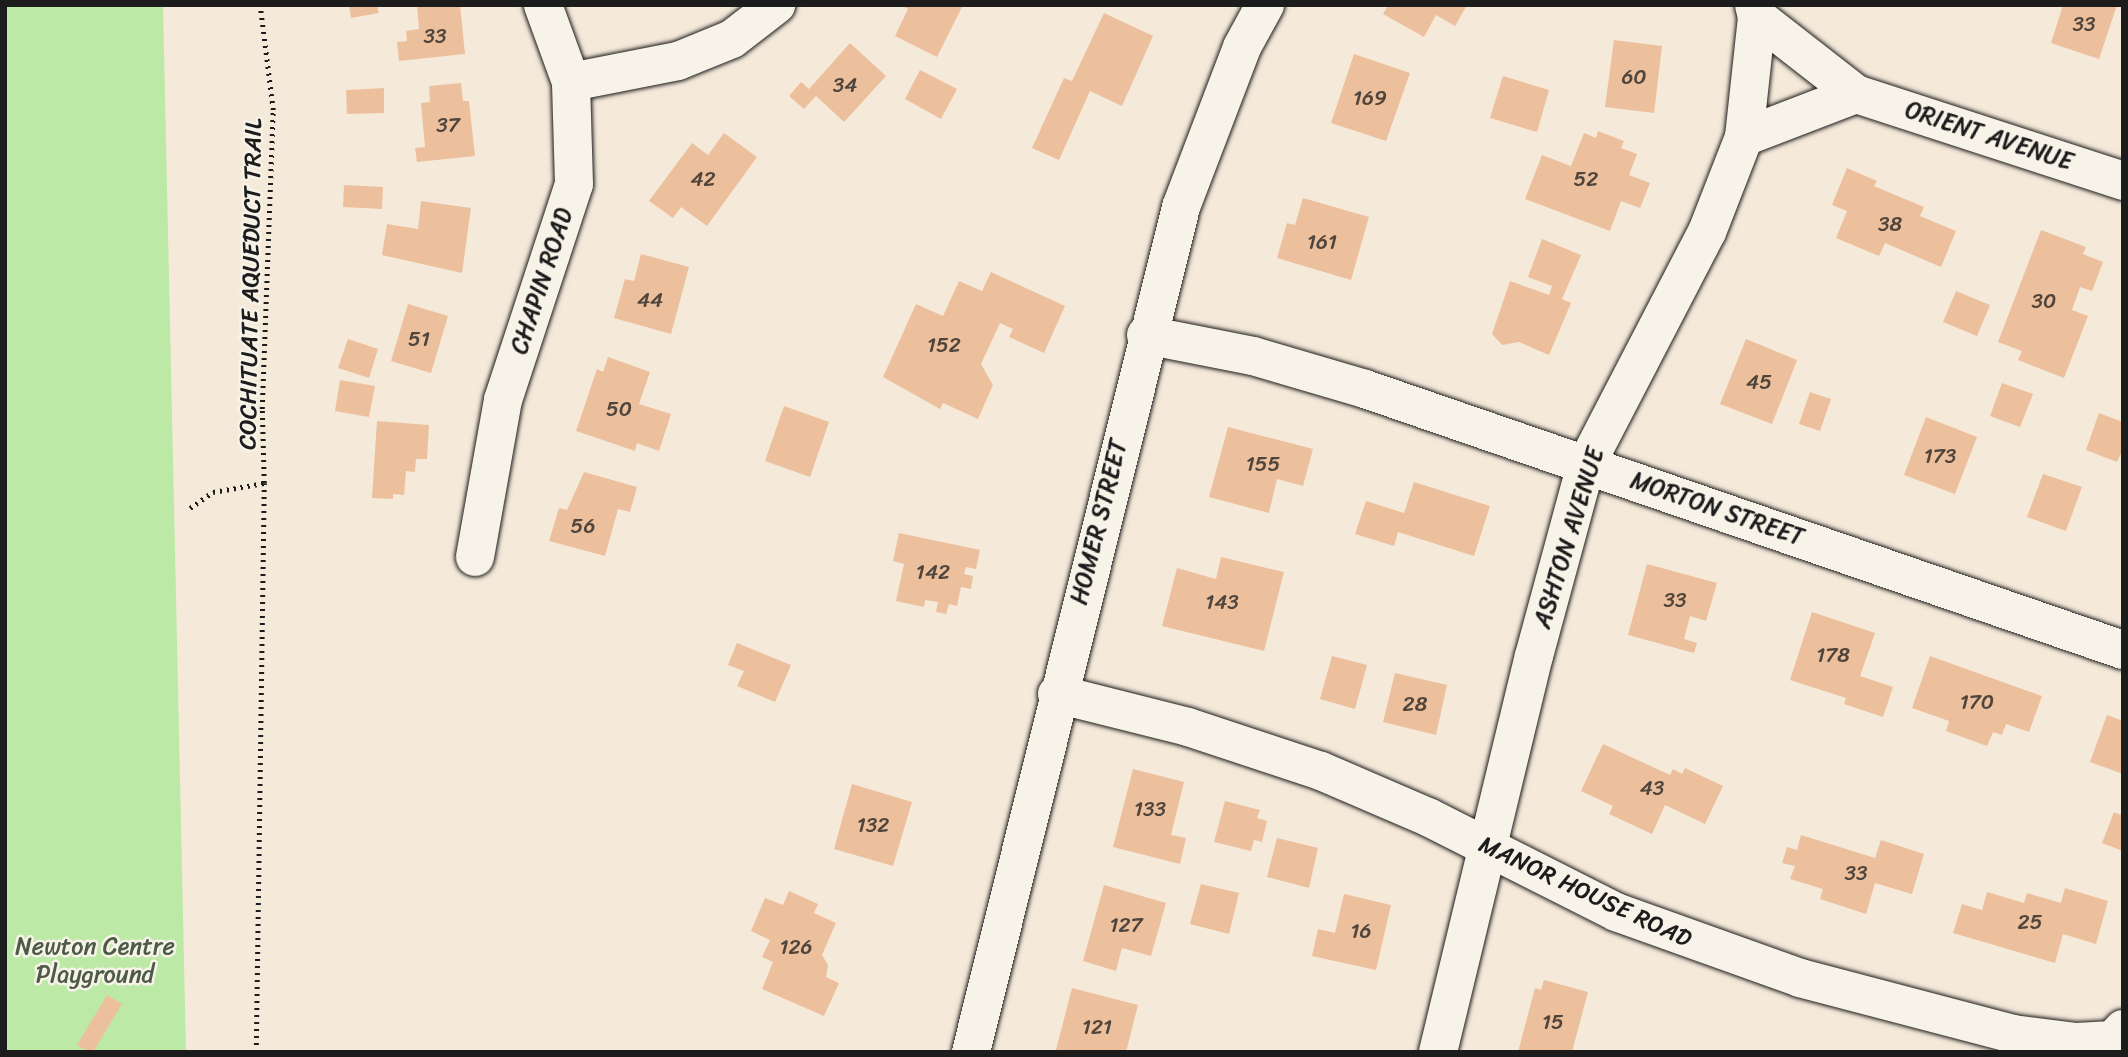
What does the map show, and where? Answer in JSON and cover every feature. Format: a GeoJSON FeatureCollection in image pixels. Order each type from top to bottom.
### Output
{"type":"FeatureCollection","features":[{"type":"Feature","properties":{"kind":"street","name":"CHAPIN ROAD"},"geometry":{"type":"LineString","coordinates":[[475,557],[503,400],[573,184],[570,82],[543,5]]}},
{"type":"Feature","properties":{"kind":"street"},"geometry":{"type":"LineString","coordinates":[[570,82],[678,61],[732,39],[776,5]]}},
{"type":"Feature","properties":{"kind":"street","name":"HOMER STREET"},"geometry":{"type":"LineString","coordinates":[[971,1052],[1056,694],[1181,207],[1242,47],[1265,5]]}},
{"type":"Feature","properties":{"kind":"street","name":"ORIENT AVENUE"},"geometry":{"type":"LineString","coordinates":[[1756,11],[1856,94],[2123,181]]}},
{"type":"Feature","properties":{"kind":"street","name":"ASHTON AVENUE"},"geometry":{"type":"LineString","coordinates":[[1438,1052],[1487,848],[1586,465],[1707,232],[1744,137],[1756,11]]}},
{"type":"Feature","properties":{"kind":"street"},"geometry":{"type":"LineString","coordinates":[[1744,137],[1856,94]]}},
{"type":"Feature","properties":{"kind":"street","name":"MORTON STREET"},"geometry":{"type":"LineString","coordinates":[[1146,335],[1253,356],[1586,465],[2123,650]]}},
{"type":"Feature","properties":{"kind":"street","name":"MANOR HOUSE ROAD"},"geometry":{"type":"LineString","coordinates":[[1056,694],[1188,727],[1321,771],[1428,817],[1628,916],[1800,978],[2013,1034],[2076,1042],[2113,1040],[2123,1029]]}},
{"type":"Feature","properties":{"kind":"path","name":"COCHITUATE AQUEDUCT TRAIL"},"geometry":{"type":"LineString","coordinates":[[190,508],[213,492],[264,483],[262,409],[273,110],[260,5]]}},
{"type":"Feature","properties":{"kind":"path"},"geometry":{"type":"LineString","coordinates":[[256,1052],[264,483]]}},
{"type":"Feature","properties":{"kind":"green space","name":"Newton Centre Playground"},"geometry":{"type":"Polygon","coordinates":[[[5,5],[163,5],[186,1052],[5,1052],[5,5]]]}},
{"type":"Feature","properties":{"kind":"building"},"geometry":{"type":"Polygon","coordinates":[[[349,5],[377,5],[379,13],[351,18],[349,5]]]}},
{"type":"Feature","properties":{"kind":"building"},"geometry":{"type":"Polygon","coordinates":[[[417,5],[460,5],[465,54],[399,61],[397,42],[407,41],[406,31],[419,29],[417,5]]]}},
{"type":"Feature","properties":{"kind":"building"},"geometry":{"type":"Polygon","coordinates":[[[901,5],[963,5],[937,57],[895,36],[908,9],[901,5]]]}},
{"type":"Feature","properties":{"kind":"building"},"geometry":{"type":"Polygon","coordinates":[[[1388,5],[1467,5],[1455,26],[1436,15],[1424,37],[1383,14],[1388,5]]]}},
{"type":"Feature","properties":{"kind":"building"},"geometry":{"type":"Polygon","coordinates":[[[2063,5],[2117,5],[2099,59],[2051,43],[2063,5]]]}},
{"type":"Feature","properties":{"kind":"building"},"geometry":{"type":"Polygon","coordinates":[[[1104,13],[1153,36],[1122,106],[1090,91],[1059,160],[1032,148],[1064,78],[1072,81],[1104,13]]]}},
{"type":"Feature","properties":{"kind":"building"},"geometry":{"type":"Polygon","coordinates":[[[1614,40],[1662,46],[1654,113],[1605,107],[1614,40]]]}},
{"type":"Feature","properties":{"kind":"building"},"geometry":{"type":"Polygon","coordinates":[[[850,43],[886,76],[844,122],[816,96],[804,109],[789,96],[801,82],[809,89],[850,43]]]}},
{"type":"Feature","properties":{"kind":"building"},"geometry":{"type":"Polygon","coordinates":[[[1354,54],[1410,73],[1386,141],[1331,123],[1354,54]]]}},
{"type":"Feature","properties":{"kind":"building"},"geometry":{"type":"Polygon","coordinates":[[[920,70],[957,89],[941,119],[905,99],[920,70]]]}},
{"type":"Feature","properties":{"kind":"building"},"geometry":{"type":"Polygon","coordinates":[[[1503,76],[1549,90],[1537,132],[1490,118],[1503,76]]]}},
{"type":"Feature","properties":{"kind":"building"},"geometry":{"type":"Polygon","coordinates":[[[461,83],[463,101],[469,101],[475,156],[417,162],[415,148],[425,147],[421,103],[430,102],[429,86],[461,83]]]}},
{"type":"Feature","properties":{"kind":"building"},"geometry":{"type":"Polygon","coordinates":[[[384,88],[384,113],[347,114],[346,90],[384,88]]]}},
{"type":"Feature","properties":{"kind":"building"},"geometry":{"type":"Polygon","coordinates":[[[1598,131],[1624,141],[1621,148],[1637,154],[1629,175],[1650,183],[1640,208],[1621,201],[1610,231],[1525,199],[1542,155],[1571,166],[1584,133],[1596,138],[1598,131]]]}},
{"type":"Feature","properties":{"kind":"building"},"geometry":{"type":"Polygon","coordinates":[[[724,133],[757,157],[707,226],[681,207],[673,218],[649,201],[692,143],[708,155],[724,133]]]}},
{"type":"Feature","properties":{"kind":"building"},"geometry":{"type":"Polygon","coordinates":[[[1847,168],[1877,181],[1874,186],[1924,207],[1920,216],[1956,231],[1941,267],[1885,243],[1879,256],[1836,238],[1847,211],[1832,205],[1847,168]]]}},
{"type":"Feature","properties":{"kind":"building"},"geometry":{"type":"Polygon","coordinates":[[[344,185],[383,187],[382,209],[343,207],[344,185]]]}},
{"type":"Feature","properties":{"kind":"building"},"geometry":{"type":"Polygon","coordinates":[[[1303,198],[1369,217],[1351,280],[1277,258],[1287,223],[1295,225],[1303,198]]]}},
{"type":"Feature","properties":{"kind":"building"},"geometry":{"type":"Polygon","coordinates":[[[421,201],[471,208],[462,273],[382,255],[387,224],[418,229],[421,201]]]}},
{"type":"Feature","properties":{"kind":"building"},"geometry":{"type":"Polygon","coordinates":[[[2041,230],[2086,247],[2083,254],[2103,262],[2092,291],[2080,287],[2072,310],[2088,316],[2064,378],[2018,360],[2022,351],[1998,342],[2041,230]]]}},
{"type":"Feature","properties":{"kind":"building"},"geometry":{"type":"Polygon","coordinates":[[[1542,239],[1581,255],[1562,299],[1571,303],[1549,355],[1519,342],[1502,345],[1492,334],[1510,281],[1549,295],[1552,286],[1528,277],[1542,239]]]}},
{"type":"Feature","properties":{"kind":"building"},"geometry":{"type":"Polygon","coordinates":[[[641,254],[689,267],[671,334],[614,318],[625,279],[634,281],[641,254]]]}},
{"type":"Feature","properties":{"kind":"building"},"geometry":{"type":"Polygon","coordinates":[[[991,272],[1065,306],[1044,353],[1009,337],[1013,329],[1000,323],[981,364],[993,385],[978,419],[943,403],[940,409],[883,377],[916,304],[943,316],[959,281],[982,291],[991,272]]]}},
{"type":"Feature","properties":{"kind":"building"},"geometry":{"type":"Polygon","coordinates":[[[1956,291],[1990,305],[1977,336],[1943,322],[1956,291]]]}},
{"type":"Feature","properties":{"kind":"building"},"geometry":{"type":"Polygon","coordinates":[[[408,304],[448,316],[431,373],[391,361],[408,304]]]}},
{"type":"Feature","properties":{"kind":"building"},"geometry":{"type":"Polygon","coordinates":[[[348,339],[378,349],[369,378],[338,368],[348,339]]]}},
{"type":"Feature","properties":{"kind":"building"},"geometry":{"type":"Polygon","coordinates":[[[1746,339],[1797,360],[1772,424],[1720,404],[1746,339]]]}},
{"type":"Feature","properties":{"kind":"building"},"geometry":{"type":"Polygon","coordinates":[[[608,357],[650,372],[639,404],[671,414],[659,451],[637,443],[635,451],[576,431],[597,369],[603,372],[608,357]]]}},
{"type":"Feature","properties":{"kind":"building"},"geometry":{"type":"Polygon","coordinates":[[[340,380],[375,386],[369,417],[335,411],[340,380]]]}},
{"type":"Feature","properties":{"kind":"building"},"geometry":{"type":"Polygon","coordinates":[[[2002,383],[2033,394],[2020,427],[1990,416],[2002,383]]]}},
{"type":"Feature","properties":{"kind":"building"},"geometry":{"type":"Polygon","coordinates":[[[1810,392],[1831,399],[1820,431],[1799,424],[1810,392]]]}},
{"type":"Feature","properties":{"kind":"building"},"geometry":{"type":"Polygon","coordinates":[[[784,406],[829,422],[810,477],[765,461],[784,406]]]}},
{"type":"Feature","properties":{"kind":"building"},"geometry":{"type":"Polygon","coordinates":[[[2099,413],[2123,422],[2123,449],[2117,462],[2086,450],[2099,413]]]}},
{"type":"Feature","properties":{"kind":"building"},"geometry":{"type":"Polygon","coordinates":[[[1926,417],[1977,437],[1955,494],[1904,475],[1926,417]]]}},
{"type":"Feature","properties":{"kind":"building"},"geometry":{"type":"Polygon","coordinates":[[[377,421],[429,425],[427,459],[416,459],[415,472],[406,471],[404,495],[393,494],[393,499],[372,498],[377,421]]]}},
{"type":"Feature","properties":{"kind":"building"},"geometry":{"type":"Polygon","coordinates":[[[1228,427],[1313,449],[1303,486],[1277,479],[1269,513],[1209,497],[1228,427]]]}},
{"type":"Feature","properties":{"kind":"building"},"geometry":{"type":"Polygon","coordinates":[[[584,472],[637,487],[630,512],[618,509],[605,556],[549,541],[559,508],[567,510],[584,472]]]}},
{"type":"Feature","properties":{"kind":"building"},"geometry":{"type":"Polygon","coordinates":[[[2043,474],[2082,487],[2066,531],[2027,517],[2043,474]]]}},
{"type":"Feature","properties":{"kind":"building"},"geometry":{"type":"Polygon","coordinates":[[[1414,482],[1490,506],[1474,556],[1398,532],[1394,546],[1355,534],[1366,501],[1404,513],[1414,482]]]}},
{"type":"Feature","properties":{"kind":"building"},"geometry":{"type":"Polygon","coordinates":[[[899,533],[980,550],[976,569],[966,567],[964,574],[973,576],[971,589],[961,587],[957,606],[949,604],[946,614],[936,612],[938,602],[925,600],[924,607],[896,601],[904,564],[893,561],[899,533]]]}},
{"type":"Feature","properties":{"kind":"building"},"geometry":{"type":"Polygon","coordinates":[[[1221,557],[1284,572],[1264,651],[1162,626],[1177,568],[1216,579],[1221,557]]]}},
{"type":"Feature","properties":{"kind":"building"},"geometry":{"type":"Polygon","coordinates":[[[1647,564],[1717,583],[1706,621],[1690,616],[1684,639],[1697,643],[1694,653],[1628,635],[1647,564]]]}},
{"type":"Feature","properties":{"kind":"building"},"geometry":{"type":"Polygon","coordinates":[[[1812,612],[1875,633],[1860,676],[1893,687],[1883,717],[1844,704],[1846,698],[1790,680],[1812,612]]]}},
{"type":"Feature","properties":{"kind":"building"},"geometry":{"type":"Polygon","coordinates":[[[737,643],[791,665],[775,702],[737,686],[744,671],[728,665],[737,643]]]}},
{"type":"Feature","properties":{"kind":"building"},"geometry":{"type":"Polygon","coordinates":[[[1332,656],[1367,665],[1355,709],[1320,699],[1332,656]]]}},
{"type":"Feature","properties":{"kind":"building"},"geometry":{"type":"Polygon","coordinates":[[[1930,656],[2042,696],[2029,732],[2006,724],[2002,735],[1993,732],[1987,746],[1946,731],[1949,721],[1912,708],[1930,656]]]}},
{"type":"Feature","properties":{"kind":"building"},"geometry":{"type":"Polygon","coordinates":[[[1395,673],[1447,685],[1436,735],[1383,722],[1395,673]]]}},
{"type":"Feature","properties":{"kind":"building"},"geometry":{"type":"Polygon","coordinates":[[[2107,715],[2123,721],[2123,774],[2090,762],[2107,715]]]}},
{"type":"Feature","properties":{"kind":"building"},"geometry":{"type":"Polygon","coordinates":[[[1603,744],[1670,775],[1673,769],[1682,774],[1685,768],[1723,786],[1705,824],[1665,805],[1652,834],[1609,814],[1613,806],[1581,791],[1603,744]]]}},
{"type":"Feature","properties":{"kind":"building"},"geometry":{"type":"Polygon","coordinates":[[[1133,769],[1184,782],[1171,835],[1186,838],[1180,864],[1113,847],[1133,769]]]}},
{"type":"Feature","properties":{"kind":"building"},"geometry":{"type":"Polygon","coordinates":[[[852,784],[912,802],[893,866],[834,849],[852,784]]]}},
{"type":"Feature","properties":{"kind":"building"},"geometry":{"type":"Polygon","coordinates":[[[1225,801],[1260,810],[1257,818],[1267,821],[1262,842],[1254,840],[1251,851],[1214,842],[1225,801]]]}},
{"type":"Feature","properties":{"kind":"building"},"geometry":{"type":"Polygon","coordinates":[[[2114,812],[2123,816],[2123,851],[2102,843],[2114,812]]]}},
{"type":"Feature","properties":{"kind":"building"},"geometry":{"type":"Polygon","coordinates":[[[1801,835],[1875,858],[1881,840],[1924,854],[1912,894],[1875,883],[1866,914],[1820,899],[1823,889],[1790,879],[1795,866],[1782,863],[1787,847],[1797,850],[1801,835]]]}},
{"type":"Feature","properties":{"kind":"building"},"geometry":{"type":"Polygon","coordinates":[[[1277,838],[1318,848],[1309,888],[1267,877],[1277,838]]]}},
{"type":"Feature","properties":{"kind":"building"},"geometry":{"type":"Polygon","coordinates":[[[1201,884],[1239,893],[1229,934],[1190,924],[1201,884]]]}},
{"type":"Feature","properties":{"kind":"building"},"geometry":{"type":"Polygon","coordinates":[[[1104,885],[1166,903],[1151,956],[1122,948],[1116,971],[1083,961],[1104,885]]]}},
{"type":"Feature","properties":{"kind":"building"},"geometry":{"type":"Polygon","coordinates":[[[2065,888],[2108,901],[2096,944],[2063,934],[2055,963],[1953,933],[1962,904],[1982,910],[1987,892],[2024,903],[2027,893],[2061,903],[2065,888]]]}},
{"type":"Feature","properties":{"kind":"building"},"geometry":{"type":"Polygon","coordinates":[[[789,891],[818,904],[814,913],[836,923],[822,955],[828,965],[826,977],[839,983],[824,1016],[762,989],[773,962],[762,957],[770,940],[751,931],[765,898],[783,905],[789,891]]]}},
{"type":"Feature","properties":{"kind":"building"},"geometry":{"type":"Polygon","coordinates":[[[1344,894],[1391,905],[1376,970],[1312,956],[1318,929],[1335,933],[1344,894]]]}},
{"type":"Feature","properties":{"kind":"building"},"geometry":{"type":"Polygon","coordinates":[[[1544,980],[1588,992],[1572,1052],[1518,1052],[1535,988],[1541,990],[1544,980]]]}},
{"type":"Feature","properties":{"kind":"building"},"geometry":{"type":"Polygon","coordinates":[[[1072,988],[1138,1005],[1126,1052],[1056,1050],[1072,988]]]}},
{"type":"Feature","properties":{"kind":"building"},"geometry":{"type":"Polygon","coordinates":[[[107,995],[122,1004],[93,1052],[88,1052],[77,1045],[107,995]]]}}]}
